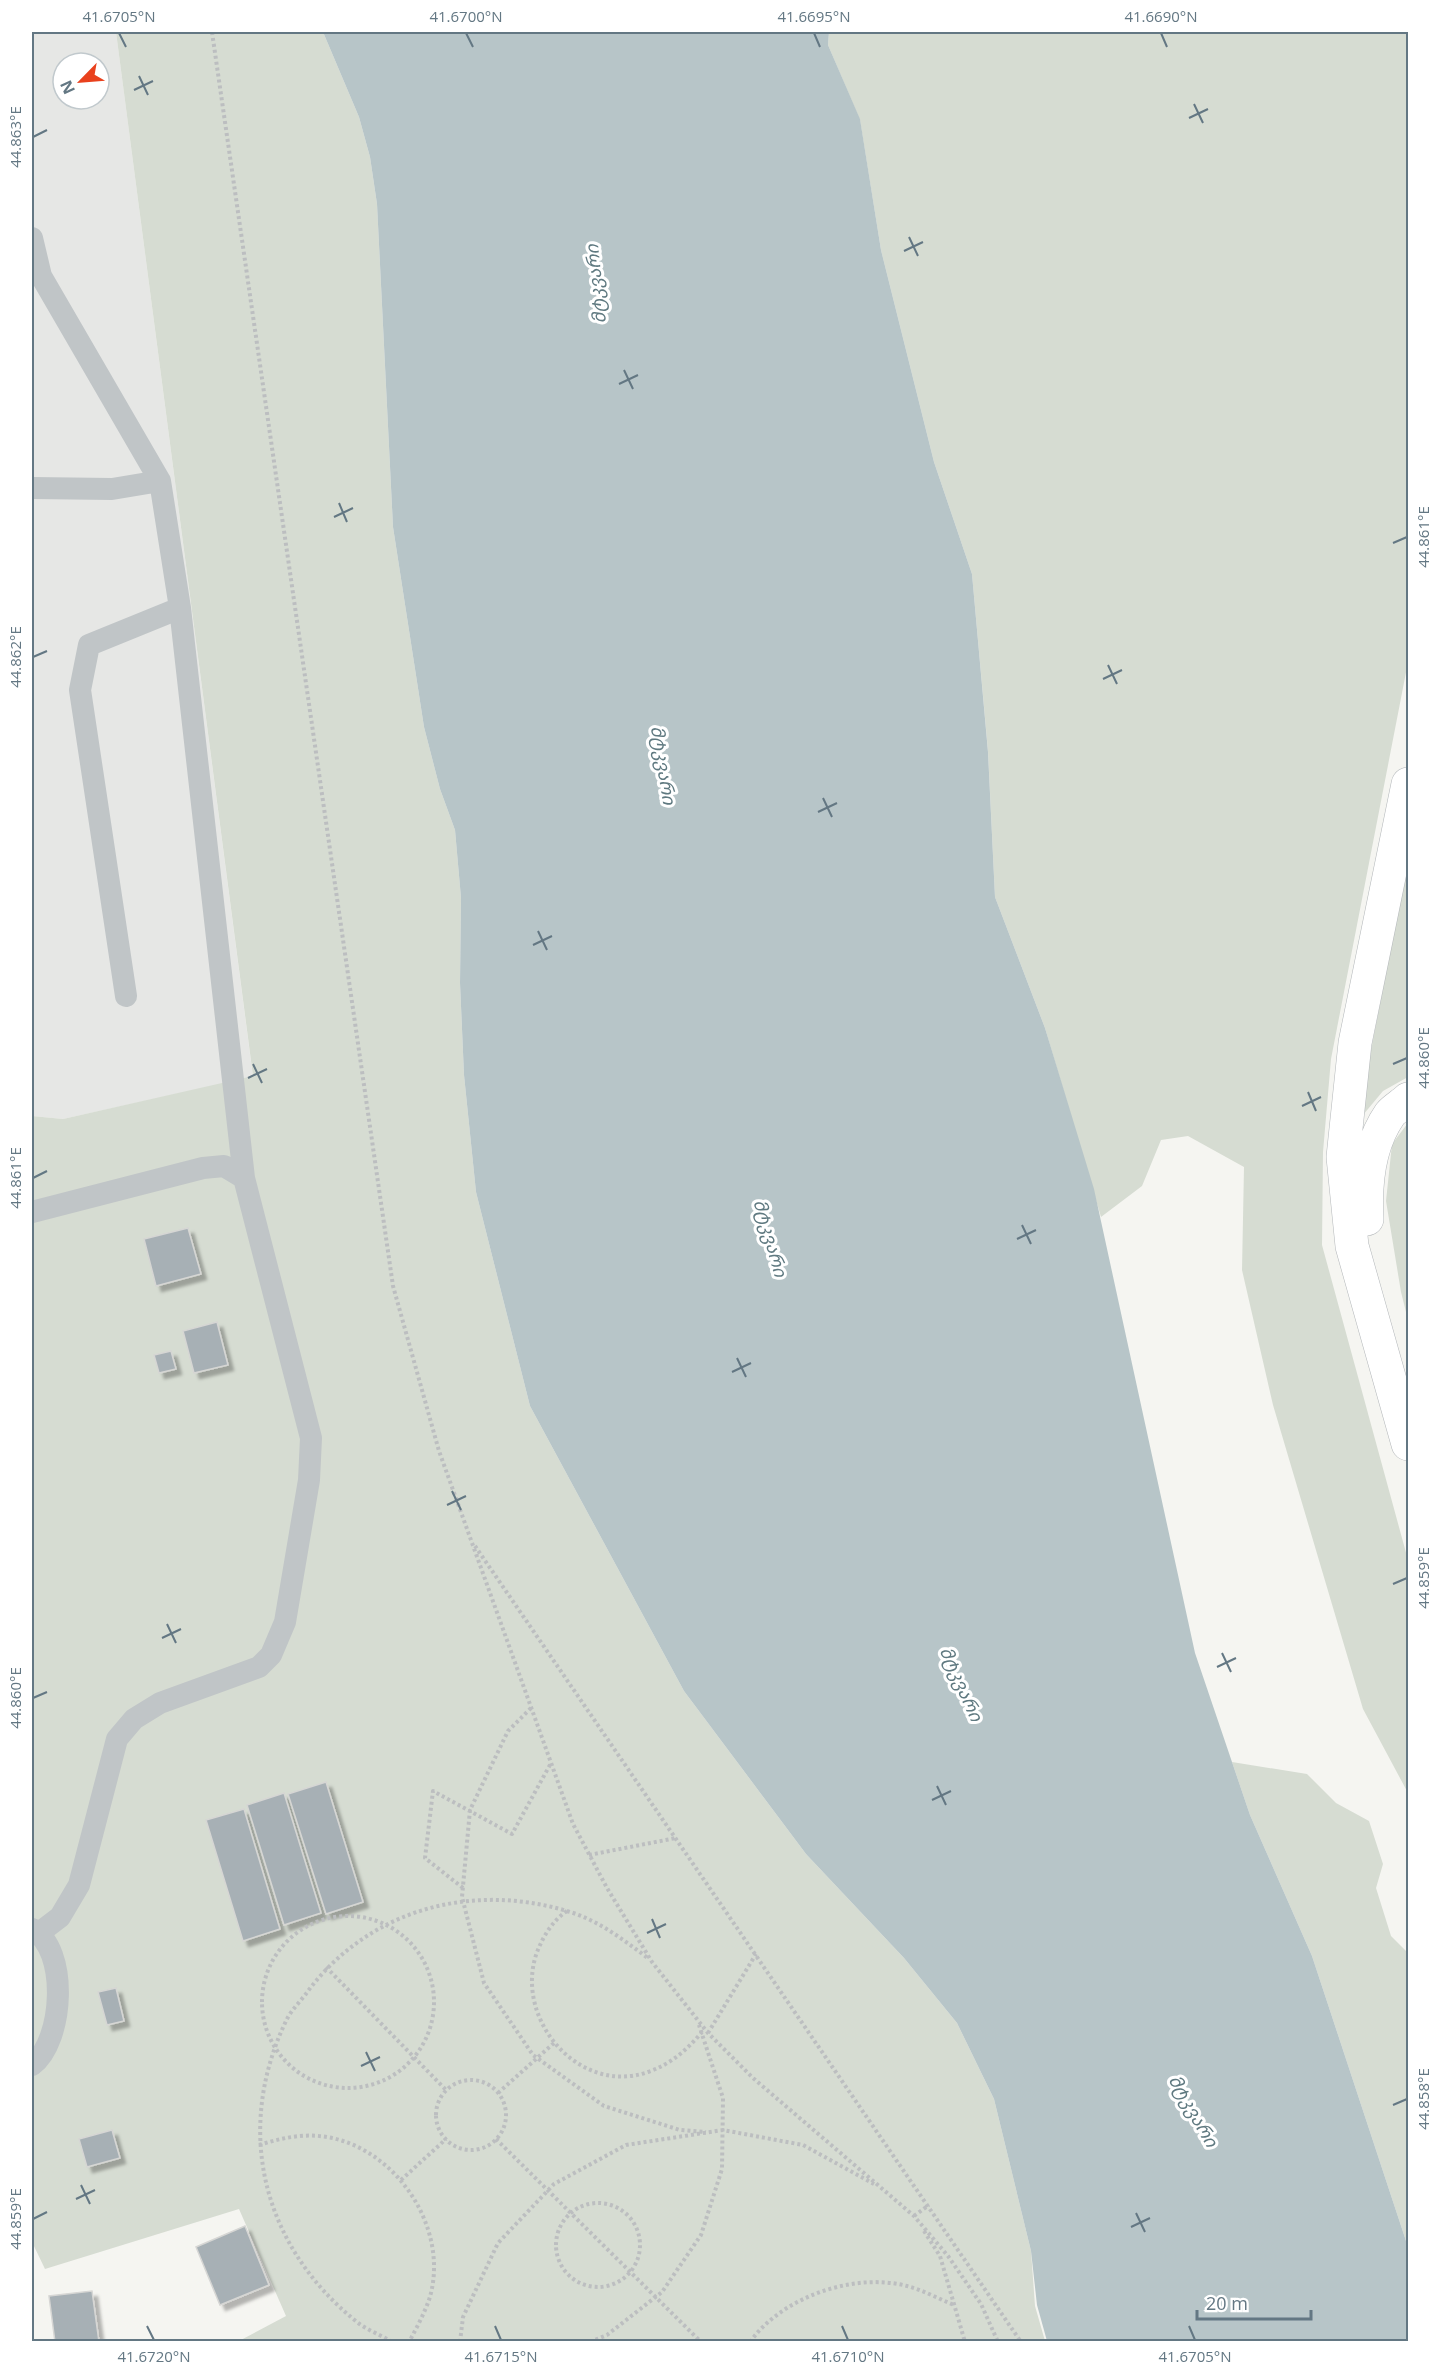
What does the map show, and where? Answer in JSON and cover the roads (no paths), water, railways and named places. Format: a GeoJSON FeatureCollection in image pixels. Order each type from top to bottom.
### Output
{"type":"FeatureCollection","features":[{"type":"Feature","properties":{"kind":"highway"},"geometry":{"type":"LineString","coordinates":[[1408,784],[1355,1043],[1343,1157],[1352,1246],[1408,1444]]}},
{"type":"Feature","properties":{"kind":"highway"},"geometry":{"type":"LineString","coordinates":[[1372,1316],[1366,1198],[1371,1156],[1390,1114],[1408,1100]]}},
{"type":"Feature","properties":{"kind":"lane"},"geometry":{"type":"LineString","coordinates":[[32,238],[41,276],[160,481],[180,608],[244,1178],[311,1438],[309,1480],[285,1622],[271,1655],[259,1667],[160,1703],[134,1719],[117,1739],[79,1884],[60,1917],[35,1931],[53,1961],[58,2002],[53,2037],[32,2065]]}},
{"type":"Feature","properties":{"kind":"lane"},"geometry":{"type":"LineString","coordinates":[[32,488],[112,489],[160,481]]}},
{"type":"Feature","properties":{"kind":"lane"},"geometry":{"type":"LineString","coordinates":[[126,996],[80,690],[89,645],[180,608]]}},
{"type":"Feature","properties":{"kind":"lane"},"geometry":{"type":"LineString","coordinates":[[32,1212],[203,1168],[224,1167],[244,1178]]}},
{"type":"Feature","properties":{"kind":"water","name":"მტკვარი"},"geometry":{"type":"Polygon","coordinates":[[[323,32],[829,32],[828,45],[860,119],[881,250],[934,462],[972,574],[988,752],[995,897],[1045,1028],[1094,1189],[1195,1653],[1250,1815],[1312,1956],[1408,2247],[1408,2341],[1047,2341],[1037,2305],[1031,2251],[994,2099],[957,2023],[904,1958],[806,1854],[684,1691],[530,1406],[476,1192],[464,1075],[460,983],[461,898],[455,830],[440,789],[424,727],[393,527],[377,204],[370,157],[359,117],[323,32]]]}}]}
